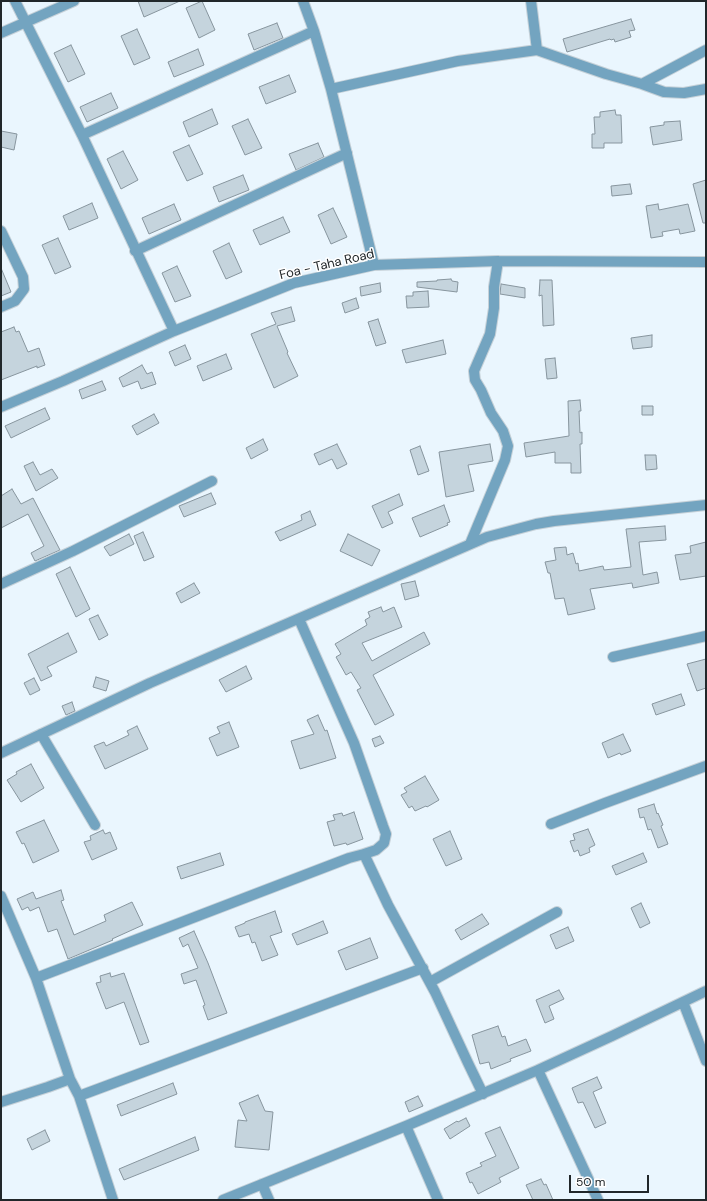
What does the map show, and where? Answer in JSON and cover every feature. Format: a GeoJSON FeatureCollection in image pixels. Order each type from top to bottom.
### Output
{"type":"FeatureCollection","features":[{"type":"Feature","properties":{"kind":"street"},"geometry":{"type":"LineString","coordinates":[[15,1],[82,135],[135,251],[174,331]]}},
{"type":"Feature","properties":{"kind":"street"},"geometry":{"type":"LineString","coordinates":[[1,33],[74,1]]}},
{"type":"Feature","properties":{"kind":"street"},"geometry":{"type":"LineString","coordinates":[[303,1],[314,31],[331,90],[374,265]]}},
{"type":"Feature","properties":{"kind":"street"},"geometry":{"type":"LineString","coordinates":[[531,1],[537,50]]}},
{"type":"Feature","properties":{"kind":"street"},"geometry":{"type":"LineString","coordinates":[[82,135],[314,31]]}},
{"type":"Feature","properties":{"kind":"street"},"geometry":{"type":"LineString","coordinates":[[331,90],[458,61],[537,50],[664,92],[684,93],[706,89]]}},
{"type":"Feature","properties":{"kind":"street"},"geometry":{"type":"LineString","coordinates":[[642,84],[706,50]]}},
{"type":"Feature","properties":{"kind":"street"},"geometry":{"type":"LineString","coordinates":[[135,251],[347,153]]}},
{"type":"Feature","properties":{"kind":"street"},"geometry":{"type":"LineString","coordinates":[[1,231],[23,276],[24,289],[15,301],[1,307]]}},
{"type":"Feature","properties":{"kind":"street"},"geometry":{"type":"LineString","coordinates":[[470,544],[505,460],[508,446],[503,431],[491,413],[475,380],[474,370],[490,334],[498,261]]}},
{"type":"Feature","properties":{"kind":"street","name":"Foa - Taha Road"},"geometry":{"type":"LineString","coordinates":[[1,407],[174,331],[294,283],[374,265],[498,261],[706,262]]}},
{"type":"Feature","properties":{"kind":"street"},"geometry":{"type":"LineString","coordinates":[[1,584],[73,551],[212,481]]}},
{"type":"Feature","properties":{"kind":"street"},"geometry":{"type":"LineString","coordinates":[[1,753],[150,683],[487,536],[554,521],[706,504]]}},
{"type":"Feature","properties":{"kind":"street"},"geometry":{"type":"LineString","coordinates":[[36,978],[349,858],[376,850],[384,843],[386,834],[354,743],[299,619]]}},
{"type":"Feature","properties":{"kind":"street"},"geometry":{"type":"LineString","coordinates":[[613,657],[706,636]]}},
{"type":"Feature","properties":{"kind":"street"},"geometry":{"type":"LineString","coordinates":[[41,734],[95,825]]}},
{"type":"Feature","properties":{"kind":"street"},"geometry":{"type":"LineString","coordinates":[[551,824],[706,766]]}},
{"type":"Feature","properties":{"kind":"street"},"geometry":{"type":"LineString","coordinates":[[364,854],[388,905],[430,982],[483,1094]]}},
{"type":"Feature","properties":{"kind":"street"},"geometry":{"type":"LineString","coordinates":[[1,896],[36,978],[70,1079],[79,1096],[113,1200]]}},
{"type":"Feature","properties":{"kind":"street"},"geometry":{"type":"LineString","coordinates":[[430,982],[558,912]]}},
{"type":"Feature","properties":{"kind":"street"},"geometry":{"type":"LineString","coordinates":[[79,1096],[423,968]]}},
{"type":"Feature","properties":{"kind":"street"},"geometry":{"type":"LineString","coordinates":[[224,1200],[483,1094],[538,1070],[706,991]]}},
{"type":"Feature","properties":{"kind":"street"},"geometry":{"type":"LineString","coordinates":[[683,1002],[706,1060]]}},
{"type":"Feature","properties":{"kind":"street"},"geometry":{"type":"LineString","coordinates":[[538,1070],[598,1200]]}},
{"type":"Feature","properties":{"kind":"street"},"geometry":{"type":"LineString","coordinates":[[1,1102],[70,1079]]}},
{"type":"Feature","properties":{"kind":"street"},"geometry":{"type":"LineString","coordinates":[[406,1126],[438,1200]]}},
{"type":"Feature","properties":{"kind":"street"},"geometry":{"type":"LineString","coordinates":[[262,1184],[269,1200]]}},
{"type":"Feature","properties":{"kind":"building"},"geometry":{"type":"Polygon","coordinates":[[[138,1],[180,1],[144,17],[138,1]]]}},
{"type":"Feature","properties":{"kind":"building"},"geometry":{"type":"Polygon","coordinates":[[[202,1],[215,30],[199,38],[186,8],[202,1]]]}},
{"type":"Feature","properties":{"kind":"building"},"geometry":{"type":"Polygon","coordinates":[[[631,19],[635,30],[629,31],[631,37],[615,42],[614,39],[610,39],[567,52],[563,39],[631,19]]]}},
{"type":"Feature","properties":{"kind":"building"},"geometry":{"type":"Polygon","coordinates":[[[277,23],[283,38],[254,50],[248,34],[277,23]]]}},
{"type":"Feature","properties":{"kind":"building"},"geometry":{"type":"Polygon","coordinates":[[[137,29],[150,58],[134,65],[121,36],[137,29]]]}},
{"type":"Feature","properties":{"kind":"building"},"geometry":{"type":"Polygon","coordinates":[[[71,45],[85,74],[68,82],[54,53],[71,45]]]}},
{"type":"Feature","properties":{"kind":"building"},"geometry":{"type":"Polygon","coordinates":[[[198,49],[204,65],[174,77],[168,62],[198,49]]]}},
{"type":"Feature","properties":{"kind":"building"},"geometry":{"type":"Polygon","coordinates":[[[289,75],[296,92],[266,104],[259,87],[289,75]]]}},
{"type":"Feature","properties":{"kind":"building"},"geometry":{"type":"Polygon","coordinates":[[[111,93],[118,108],[87,122],[80,107],[111,93]]]}},
{"type":"Feature","properties":{"kind":"building"},"geometry":{"type":"Polygon","coordinates":[[[212,109],[218,124],[189,137],[183,122],[212,109]]]}},
{"type":"Feature","properties":{"kind":"building"},"geometry":{"type":"Polygon","coordinates":[[[615,110],[616,115],[621,115],[622,143],[604,143],[604,148],[592,148],[592,134],[595,134],[594,117],[600,117],[600,112],[615,110]]]}},
{"type":"Feature","properties":{"kind":"building"},"geometry":{"type":"Polygon","coordinates":[[[248,119],[262,148],[245,155],[232,126],[248,119]]]}},
{"type":"Feature","properties":{"kind":"building"},"geometry":{"type":"Polygon","coordinates":[[[680,121],[682,140],[653,145],[650,127],[664,125],[664,122],[680,121]]]}},
{"type":"Feature","properties":{"kind":"building"},"geometry":{"type":"Polygon","coordinates":[[[1,131],[17,134],[14,150],[1,147],[1,131]]]}},
{"type":"Feature","properties":{"kind":"building"},"geometry":{"type":"Polygon","coordinates":[[[318,143],[324,157],[296,170],[289,154],[318,143]]]}},
{"type":"Feature","properties":{"kind":"building"},"geometry":{"type":"Polygon","coordinates":[[[189,145],[203,174],[187,181],[173,152],[189,145]]]}},
{"type":"Feature","properties":{"kind":"building"},"geometry":{"type":"Polygon","coordinates":[[[123,151],[138,180],[121,189],[107,159],[123,151]]]}},
{"type":"Feature","properties":{"kind":"building"},"geometry":{"type":"Polygon","coordinates":[[[243,175],[249,190],[219,202],[213,187],[243,175]]]}},
{"type":"Feature","properties":{"kind":"building"},"geometry":{"type":"Polygon","coordinates":[[[706,180],[706,223],[703,223],[693,184],[706,180]]]}},
{"type":"Feature","properties":{"kind":"building"},"geometry":{"type":"Polygon","coordinates":[[[630,184],[632,194],[612,196],[611,186],[630,184]]]}},
{"type":"Feature","properties":{"kind":"building"},"geometry":{"type":"Polygon","coordinates":[[[92,203],[98,218],[69,230],[63,216],[92,203]]]}},
{"type":"Feature","properties":{"kind":"building"},"geometry":{"type":"Polygon","coordinates":[[[174,204],[181,220],[149,234],[142,218],[174,204]]]}},
{"type":"Feature","properties":{"kind":"building"},"geometry":{"type":"Polygon","coordinates":[[[658,204],[659,210],[688,204],[695,231],[680,234],[679,229],[662,232],[663,236],[651,238],[646,206],[658,204]]]}},
{"type":"Feature","properties":{"kind":"building"},"geometry":{"type":"Polygon","coordinates":[[[333,208],[347,237],[331,244],[318,215],[333,208]]]}},
{"type":"Feature","properties":{"kind":"building"},"geometry":{"type":"Polygon","coordinates":[[[283,217],[290,232],[260,245],[253,230],[283,217]]]}},
{"type":"Feature","properties":{"kind":"building"},"geometry":{"type":"Polygon","coordinates":[[[58,238],[71,267],[55,274],[42,245],[58,238]]]}},
{"type":"Feature","properties":{"kind":"building"},"geometry":{"type":"Polygon","coordinates":[[[229,243],[242,272],[226,279],[213,251],[229,243]]]}},
{"type":"Feature","properties":{"kind":"building"},"geometry":{"type":"Polygon","coordinates":[[[177,266],[191,296],[175,302],[162,273],[177,266]]]}},
{"type":"Feature","properties":{"kind":"building"},"geometry":{"type":"Polygon","coordinates":[[[1,268],[11,292],[1,296],[1,268]]]}},
{"type":"Feature","properties":{"kind":"building"},"geometry":{"type":"Polygon","coordinates":[[[451,279],[452,281],[458,282],[457,292],[417,287],[417,282],[451,279]]]}},
{"type":"Feature","properties":{"kind":"building"},"geometry":{"type":"Polygon","coordinates":[[[540,280],[552,280],[554,325],[543,326],[542,295],[539,296],[540,280]]]}},
{"type":"Feature","properties":{"kind":"building"},"geometry":{"type":"Polygon","coordinates":[[[380,283],[381,292],[361,296],[360,287],[380,283]]]}},
{"type":"Feature","properties":{"kind":"building"},"geometry":{"type":"Polygon","coordinates":[[[501,284],[525,288],[525,298],[500,294],[501,284]]]}},
{"type":"Feature","properties":{"kind":"building"},"geometry":{"type":"Polygon","coordinates":[[[428,291],[429,307],[407,308],[406,296],[413,296],[413,292],[428,291]]]}},
{"type":"Feature","properties":{"kind":"building"},"geometry":{"type":"Polygon","coordinates":[[[356,298],[359,308],[345,313],[342,303],[356,298]]]}},
{"type":"Feature","properties":{"kind":"building"},"geometry":{"type":"Polygon","coordinates":[[[291,307],[295,321],[277,326],[288,352],[287,353],[298,376],[274,388],[251,334],[276,324],[271,313],[291,307]]]}},
{"type":"Feature","properties":{"kind":"building"},"geometry":{"type":"Polygon","coordinates":[[[378,319],[386,343],[376,346],[368,322],[378,319]]]}},
{"type":"Feature","properties":{"kind":"building"},"geometry":{"type":"Polygon","coordinates":[[[14,327],[16,332],[19,331],[28,352],[39,348],[45,365],[37,368],[37,366],[1,380],[1,332],[14,327]]]}},
{"type":"Feature","properties":{"kind":"building"},"geometry":{"type":"Polygon","coordinates":[[[652,335],[652,347],[633,349],[631,338],[652,335]]]}},
{"type":"Feature","properties":{"kind":"building"},"geometry":{"type":"Polygon","coordinates":[[[443,340],[446,354],[406,363],[402,350],[443,340]]]}},
{"type":"Feature","properties":{"kind":"building"},"geometry":{"type":"Polygon","coordinates":[[[185,345],[191,359],[175,366],[169,352],[185,345]]]}},
{"type":"Feature","properties":{"kind":"building"},"geometry":{"type":"Polygon","coordinates":[[[226,354],[232,369],[203,381],[197,366],[226,354]]]}},
{"type":"Feature","properties":{"kind":"building"},"geometry":{"type":"Polygon","coordinates":[[[555,358],[557,378],[547,379],[545,359],[555,358]]]}},
{"type":"Feature","properties":{"kind":"building"},"geometry":{"type":"Polygon","coordinates":[[[142,365],[147,374],[152,372],[156,384],[141,389],[138,381],[123,387],[119,378],[142,365]]]}},
{"type":"Feature","properties":{"kind":"building"},"geometry":{"type":"Polygon","coordinates":[[[102,381],[106,390],[82,399],[79,390],[102,381]]]}},
{"type":"Feature","properties":{"kind":"building"},"geometry":{"type":"Polygon","coordinates":[[[580,400],[580,433],[582,432],[582,444],[580,444],[581,473],[571,473],[571,463],[555,463],[555,452],[526,457],[524,443],[569,436],[568,401],[580,400]]]}},
{"type":"Feature","properties":{"kind":"building"},"geometry":{"type":"Polygon","coordinates":[[[642,406],[653,406],[653,415],[642,415],[642,406]]]}},
{"type":"Feature","properties":{"kind":"building"},"geometry":{"type":"Polygon","coordinates":[[[45,408],[50,419],[11,438],[5,426],[45,408]]]}},
{"type":"Feature","properties":{"kind":"building"},"geometry":{"type":"Polygon","coordinates":[[[154,414],[159,423],[137,435],[132,426],[154,414]]]}},
{"type":"Feature","properties":{"kind":"building"},"geometry":{"type":"Polygon","coordinates":[[[263,439],[268,450],[251,459],[246,448],[263,439]]]}},
{"type":"Feature","properties":{"kind":"building"},"geometry":{"type":"Polygon","coordinates":[[[337,444],[347,464],[337,469],[332,459],[319,465],[314,454],[337,444]]]}},
{"type":"Feature","properties":{"kind":"building"},"geometry":{"type":"Polygon","coordinates":[[[490,444],[493,461],[468,465],[474,491],[446,497],[439,452],[490,444]]]}},
{"type":"Feature","properties":{"kind":"building"},"geometry":{"type":"Polygon","coordinates":[[[420,446],[429,471],[418,475],[410,450],[420,446]]]}},
{"type":"Feature","properties":{"kind":"building"},"geometry":{"type":"Polygon","coordinates":[[[645,455],[656,455],[657,469],[646,470],[645,455]]]}},
{"type":"Feature","properties":{"kind":"building"},"geometry":{"type":"Polygon","coordinates":[[[33,462],[40,475],[52,469],[58,478],[36,491],[24,466],[33,462]]]}},
{"type":"Feature","properties":{"kind":"building"},"geometry":{"type":"Polygon","coordinates":[[[12,489],[21,504],[33,498],[60,550],[35,561],[31,553],[44,546],[28,514],[1,528],[1,496],[12,489]]]}},
{"type":"Feature","properties":{"kind":"building"},"geometry":{"type":"Polygon","coordinates":[[[211,493],[216,504],[184,517],[179,506],[211,493]]]}},
{"type":"Feature","properties":{"kind":"building"},"geometry":{"type":"Polygon","coordinates":[[[399,494],[403,505],[388,512],[393,523],[382,528],[372,506],[399,494]]]}},
{"type":"Feature","properties":{"kind":"building"},"geometry":{"type":"Polygon","coordinates":[[[444,505],[450,522],[447,523],[448,525],[420,537],[412,518],[444,505]]]}},
{"type":"Feature","properties":{"kind":"building"},"geometry":{"type":"Polygon","coordinates":[[[310,511],[316,525],[280,541],[275,532],[302,520],[301,515],[310,511]]]}},
{"type":"Feature","properties":{"kind":"building"},"geometry":{"type":"Polygon","coordinates":[[[665,526],[666,540],[639,542],[643,575],[657,572],[659,583],[633,588],[632,583],[590,589],[595,609],[568,615],[564,598],[555,599],[550,573],[548,573],[545,562],[556,560],[554,548],[566,547],[567,555],[573,553],[576,564],[578,563],[579,571],[603,566],[604,570],[631,567],[626,529],[665,526]]]}},
{"type":"Feature","properties":{"kind":"building"},"geometry":{"type":"Polygon","coordinates":[[[143,532],[154,557],[144,561],[134,536],[143,532]]]}},
{"type":"Feature","properties":{"kind":"building"},"geometry":{"type":"Polygon","coordinates":[[[129,534],[134,544],[110,556],[104,547],[129,534]]]}},
{"type":"Feature","properties":{"kind":"building"},"geometry":{"type":"Polygon","coordinates":[[[348,534],[380,550],[372,566],[340,551],[348,534]]]}},
{"type":"Feature","properties":{"kind":"building"},"geometry":{"type":"Polygon","coordinates":[[[706,542],[706,576],[680,580],[675,555],[691,553],[690,546],[706,542]]]}},
{"type":"Feature","properties":{"kind":"building"},"geometry":{"type":"Polygon","coordinates":[[[70,567],[90,609],[76,617],[56,574],[70,567]]]}},
{"type":"Feature","properties":{"kind":"building"},"geometry":{"type":"Polygon","coordinates":[[[415,581],[419,596],[405,600],[401,584],[415,581]]]}},
{"type":"Feature","properties":{"kind":"building"},"geometry":{"type":"Polygon","coordinates":[[[194,583],[200,593],[181,603],[176,593],[194,583]]]}},
{"type":"Feature","properties":{"kind":"building"},"geometry":{"type":"Polygon","coordinates":[[[381,607],[383,612],[394,607],[402,627],[362,643],[372,661],[424,632],[430,644],[373,675],[394,715],[375,725],[357,690],[361,688],[351,672],[346,675],[336,657],[341,654],[335,644],[367,625],[365,620],[370,617],[368,612],[381,607]]]}},
{"type":"Feature","properties":{"kind":"building"},"geometry":{"type":"Polygon","coordinates":[[[98,615],[108,635],[99,640],[89,619],[98,615]]]}},
{"type":"Feature","properties":{"kind":"building"},"geometry":{"type":"Polygon","coordinates":[[[68,633],[77,652],[47,667],[52,676],[41,681],[28,654],[68,633]]]}},
{"type":"Feature","properties":{"kind":"building"},"geometry":{"type":"Polygon","coordinates":[[[706,659],[706,688],[697,691],[687,664],[706,659]]]}},
{"type":"Feature","properties":{"kind":"building"},"geometry":{"type":"Polygon","coordinates":[[[246,666],[252,679],[226,692],[219,680],[246,666]]]}},
{"type":"Feature","properties":{"kind":"building"},"geometry":{"type":"Polygon","coordinates":[[[96,677],[109,681],[106,691],[93,687],[96,677]]]}},
{"type":"Feature","properties":{"kind":"building"},"geometry":{"type":"Polygon","coordinates":[[[34,678],[40,690],[30,695],[24,683],[34,678]]]}},
{"type":"Feature","properties":{"kind":"building"},"geometry":{"type":"Polygon","coordinates":[[[681,694],[685,705],[656,715],[652,704],[681,694]]]}},
{"type":"Feature","properties":{"kind":"building"},"geometry":{"type":"Polygon","coordinates":[[[72,702],[75,711],[66,715],[62,706],[72,702]]]}},
{"type":"Feature","properties":{"kind":"building"},"geometry":{"type":"Polygon","coordinates":[[[318,715],[325,731],[327,730],[336,758],[300,769],[291,741],[314,734],[307,720],[318,715]]]}},
{"type":"Feature","properties":{"kind":"building"},"geometry":{"type":"Polygon","coordinates":[[[229,722],[239,747],[217,756],[209,738],[220,733],[217,727],[229,722]]]}},
{"type":"Feature","properties":{"kind":"building"},"geometry":{"type":"Polygon","coordinates":[[[137,726],[148,749],[105,769],[94,746],[104,742],[106,746],[129,735],[127,731],[137,726]]]}},
{"type":"Feature","properties":{"kind":"building"},"geometry":{"type":"Polygon","coordinates":[[[623,734],[631,751],[621,755],[620,753],[608,758],[602,743],[623,734]]]}},
{"type":"Feature","properties":{"kind":"building"},"geometry":{"type":"Polygon","coordinates":[[[380,736],[384,743],[375,747],[372,739],[380,736]]]}},
{"type":"Feature","properties":{"kind":"building"},"geometry":{"type":"Polygon","coordinates":[[[31,764],[44,788],[21,802],[7,780],[17,774],[16,772],[31,764]]]}},
{"type":"Feature","properties":{"kind":"building"},"geometry":{"type":"Polygon","coordinates":[[[425,776],[439,800],[427,807],[426,806],[415,811],[412,806],[409,808],[401,795],[407,792],[404,788],[425,776]]]}},
{"type":"Feature","properties":{"kind":"building"},"geometry":{"type":"Polygon","coordinates":[[[654,804],[663,825],[661,826],[668,844],[658,848],[651,829],[648,830],[644,817],[640,818],[638,809],[654,804]]]}},
{"type":"Feature","properties":{"kind":"building"},"geometry":{"type":"Polygon","coordinates":[[[354,812],[363,839],[347,845],[346,843],[334,846],[327,822],[335,820],[333,815],[342,813],[343,816],[354,812]]]}},
{"type":"Feature","properties":{"kind":"building"},"geometry":{"type":"Polygon","coordinates":[[[44,820],[59,851],[33,863],[24,843],[22,844],[16,832],[44,820]]]}},
{"type":"Feature","properties":{"kind":"building"},"geometry":{"type":"Polygon","coordinates":[[[588,829],[595,845],[589,848],[590,852],[580,856],[578,850],[574,852],[570,841],[575,840],[573,834],[588,829]]]}},
{"type":"Feature","properties":{"kind":"building"},"geometry":{"type":"Polygon","coordinates":[[[103,830],[105,834],[110,832],[117,849],[92,860],[84,842],[91,840],[90,836],[103,830]]]}},
{"type":"Feature","properties":{"kind":"building"},"geometry":{"type":"Polygon","coordinates":[[[450,831],[462,859],[446,866],[433,839],[450,831]]]}},
{"type":"Feature","properties":{"kind":"building"},"geometry":{"type":"Polygon","coordinates":[[[220,853],[224,865],[181,879],[177,867],[220,853]]]}},
{"type":"Feature","properties":{"kind":"building"},"geometry":{"type":"Polygon","coordinates":[[[643,853],[647,862],[616,875],[612,866],[643,853]]]}},
{"type":"Feature","properties":{"kind":"building"},"geometry":{"type":"Polygon","coordinates":[[[61,890],[64,900],[61,901],[74,935],[106,921],[104,915],[132,902],[143,925],[112,939],[113,940],[68,959],[57,929],[48,932],[39,907],[30,911],[28,907],[22,910],[17,899],[33,892],[36,899],[61,890]]]}},
{"type":"Feature","properties":{"kind":"building"},"geometry":{"type":"Polygon","coordinates":[[[641,903],[650,923],[640,928],[631,908],[641,903]]]}},
{"type":"Feature","properties":{"kind":"building"},"geometry":{"type":"Polygon","coordinates":[[[275,911],[282,932],[270,936],[278,955],[262,961],[255,942],[252,943],[249,934],[239,937],[235,927],[275,911]]]}},
{"type":"Feature","properties":{"kind":"building"},"geometry":{"type":"Polygon","coordinates":[[[482,914],[489,924],[461,940],[455,930],[482,914]]]}},
{"type":"Feature","properties":{"kind":"building"},"geometry":{"type":"Polygon","coordinates":[[[323,921],[328,933],[297,945],[292,934],[323,921]]]}},
{"type":"Feature","properties":{"kind":"building"},"geometry":{"type":"Polygon","coordinates":[[[568,927],[574,941],[556,949],[550,935],[568,927]]]}},
{"type":"Feature","properties":{"kind":"building"},"geometry":{"type":"Polygon","coordinates":[[[194,931],[227,1013],[208,1020],[203,1006],[205,1005],[196,980],[184,984],[181,974],[198,968],[188,944],[183,947],[179,938],[194,931]]]}},
{"type":"Feature","properties":{"kind":"building"},"geometry":{"type":"Polygon","coordinates":[[[370,938],[378,958],[346,970],[338,951],[370,938]]]}},
{"type":"Feature","properties":{"kind":"building"},"geometry":{"type":"Polygon","coordinates":[[[110,973],[111,977],[124,973],[149,1042],[140,1045],[124,1002],[106,1009],[96,983],[101,982],[100,976],[110,973]]]}},
{"type":"Feature","properties":{"kind":"building"},"geometry":{"type":"Polygon","coordinates":[[[559,990],[564,999],[549,1006],[554,1019],[545,1023],[536,1000],[559,990]]]}},
{"type":"Feature","properties":{"kind":"building"},"geometry":{"type":"Polygon","coordinates":[[[498,1026],[502,1037],[505,1036],[508,1046],[526,1039],[531,1051],[510,1059],[511,1061],[491,1069],[489,1062],[480,1064],[472,1035],[498,1026]]]}},
{"type":"Feature","properties":{"kind":"building"},"geometry":{"type":"Polygon","coordinates":[[[597,1077],[602,1088],[593,1092],[606,1123],[595,1128],[583,1102],[578,1103],[572,1088],[597,1077]]]}},
{"type":"Feature","properties":{"kind":"building"},"geometry":{"type":"Polygon","coordinates":[[[173,1083],[177,1094],[121,1116],[117,1105],[173,1083]]]}},
{"type":"Feature","properties":{"kind":"building"},"geometry":{"type":"Polygon","coordinates":[[[258,1095],[265,1111],[273,1112],[269,1150],[235,1147],[238,1120],[247,1121],[239,1103],[258,1095]]]}},
{"type":"Feature","properties":{"kind":"building"},"geometry":{"type":"Polygon","coordinates":[[[418,1096],[423,1106],[409,1112],[405,1102],[418,1096]]]}},
{"type":"Feature","properties":{"kind":"building"},"geometry":{"type":"Polygon","coordinates":[[[466,1118],[470,1126],[450,1139],[444,1129],[457,1121],[458,1122],[466,1118]]]}},
{"type":"Feature","properties":{"kind":"building"},"geometry":{"type":"Polygon","coordinates":[[[500,1127],[519,1168],[499,1178],[501,1182],[478,1194],[472,1182],[470,1183],[466,1173],[482,1166],[480,1163],[496,1156],[485,1133],[500,1127]]]}},
{"type":"Feature","properties":{"kind":"building"},"geometry":{"type":"Polygon","coordinates":[[[45,1130],[50,1141],[32,1150],[27,1139],[45,1130]]]}},
{"type":"Feature","properties":{"kind":"building"},"geometry":{"type":"Polygon","coordinates":[[[195,1137],[199,1150],[124,1180],[119,1169],[195,1137]]]}},
{"type":"Feature","properties":{"kind":"building"},"geometry":{"type":"Polygon","coordinates":[[[541,1179],[544,1185],[546,1184],[553,1200],[533,1200],[526,1185],[541,1179]]]}}]}
